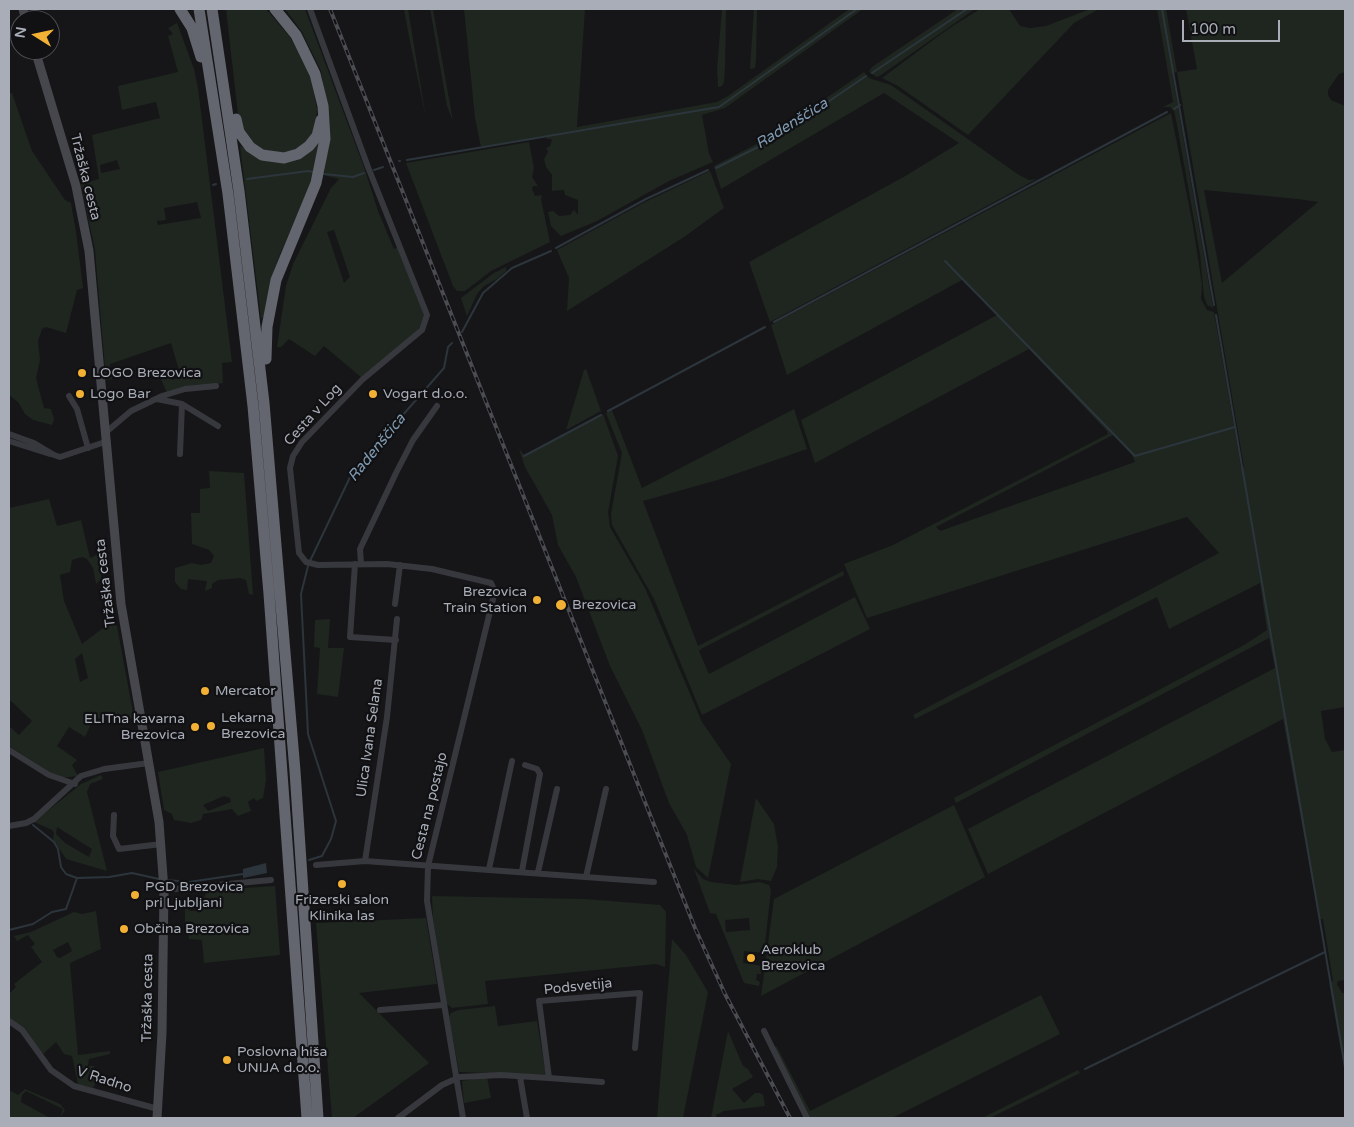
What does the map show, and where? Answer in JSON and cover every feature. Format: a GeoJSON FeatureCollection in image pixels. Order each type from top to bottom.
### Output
{"type":"FeatureCollection","features":[{"type":"Feature","properties":{"kind":"highway"},"geometry":{"type":"LineString","coordinates":[[180,9],[196,40],[206,83],[214,95]]}},
{"type":"Feature","properties":{"kind":"highway"},"geometry":{"type":"LineString","coordinates":[[199,9],[214,95],[253,406],[272,632],[307,1118]]}},
{"type":"Feature","properties":{"kind":"highway"},"geometry":{"type":"LineString","coordinates":[[212,9],[248,258],[264,403],[295,771],[318,1118]]}},
{"type":"Feature","properties":{"kind":"highway"},"geometry":{"type":"LineString","coordinates":[[264,403],[268,392],[266,341],[269,313],[276,280],[307,210],[319,174],[325,139],[322,106],[315,74],[296,35],[275,9]]}},
{"type":"Feature","properties":{"kind":"highway"},"geometry":{"type":"LineString","coordinates":[[224,85],[232,99],[236,125],[242,137],[256,152],[270,157],[292,157],[309,146],[320,129],[322,106]]}},
{"type":"Feature","properties":{"kind":"main road","name":"Tržaška cesta"},"geometry":{"type":"LineString","coordinates":[[38,60],[76,186],[89,251],[120,604],[162,844],[164,884],[157,1118]]}},
{"type":"Feature","properties":{"kind":"street","name":"Cesta v Log"},"geometry":{"type":"LineString","coordinates":[[310,9],[368,167],[427,315],[422,330],[362,380],[302,442],[292,456],[290,468],[299,553],[308,563],[400,565],[463,575],[491,583],[495,591]]}},
{"type":"Feature","properties":{"kind":"street"},"geometry":{"type":"LineString","coordinates":[[9,441],[54,455],[65,456],[88,448],[105,438],[132,410],[185,389],[216,386]]}},
{"type":"Feature","properties":{"kind":"street"},"geometry":{"type":"LineString","coordinates":[[69,396],[77,409],[88,448]]}},
{"type":"Feature","properties":{"kind":"street"},"geometry":{"type":"LineString","coordinates":[[157,399],[182,404],[218,426]]}},
{"type":"Feature","properties":{"kind":"street"},"geometry":{"type":"LineString","coordinates":[[180,454],[182,404]]}},
{"type":"Feature","properties":{"kind":"street"},"geometry":{"type":"LineString","coordinates":[[396,640],[350,636],[360,549],[413,440],[437,406]]}},
{"type":"Feature","properties":{"kind":"street"},"geometry":{"type":"LineString","coordinates":[[9,434],[34,443],[54,455]]}},
{"type":"Feature","properties":{"kind":"street"},"geometry":{"type":"LineString","coordinates":[[395,604],[400,565]]}},
{"type":"Feature","properties":{"kind":"street","name":"Cesta na postajo"},"geometry":{"type":"LineString","coordinates":[[463,1118],[427,901],[428,866],[495,591]]}},
{"type":"Feature","properties":{"kind":"street","name":"Ulica Ivana Selana"},"geometry":{"type":"LineString","coordinates":[[365,861],[387,717],[397,619]]}},
{"type":"Feature","properties":{"kind":"street"},"geometry":{"type":"LineString","coordinates":[[9,750],[49,775],[74,784]]}},
{"type":"Feature","properties":{"kind":"street"},"geometry":{"type":"LineString","coordinates":[[489,869],[512,761]]}},
{"type":"Feature","properties":{"kind":"street"},"geometry":{"type":"LineString","coordinates":[[9,826],[34,820],[81,776],[104,769],[149,763]]}},
{"type":"Feature","properties":{"kind":"street"},"geometry":{"type":"LineString","coordinates":[[522,871],[540,774],[537,769],[525,765]]}},
{"type":"Feature","properties":{"kind":"street"},"geometry":{"type":"LineString","coordinates":[[538,872],[557,789]]}},
{"type":"Feature","properties":{"kind":"street"},"geometry":{"type":"LineString","coordinates":[[586,877],[606,790]]}},
{"type":"Feature","properties":{"kind":"street"},"geometry":{"type":"LineString","coordinates":[[114,815],[113,836],[119,849],[162,844]]}},
{"type":"Feature","properties":{"kind":"street"},"geometry":{"type":"LineString","coordinates":[[316,865],[365,861],[538,872],[654,882]]}},
{"type":"Feature","properties":{"kind":"street"},"geometry":{"type":"LineString","coordinates":[[164,884],[271,880]]}},
{"type":"Feature","properties":{"kind":"street","name":"Podsvetija"},"geometry":{"type":"LineString","coordinates":[[549,1078],[538,1001],[640,993],[635,1048]]}},
{"type":"Feature","properties":{"kind":"street"},"geometry":{"type":"LineString","coordinates":[[380,1010],[443,1005]]}},
{"type":"Feature","properties":{"kind":"street","name":"V Radno"},"geometry":{"type":"LineString","coordinates":[[9,1021],[22,1030],[51,1070],[67,1082],[113,1098],[158,1108]]}},
{"type":"Feature","properties":{"kind":"street"},"geometry":{"type":"LineString","coordinates":[[764,1031],[807,1118]]}},
{"type":"Feature","properties":{"kind":"street"},"geometry":{"type":"LineString","coordinates":[[398,1118],[442,1085],[456,1078],[482,1075],[520,1076],[602,1082]]}},
{"type":"Feature","properties":{"kind":"street"},"geometry":{"type":"LineString","coordinates":[[520,1076],[527,1118]]}},
{"type":"Feature","properties":{"kind":"shaded area"},"geometry":{"type":"Polygon","coordinates":[[[226,9],[266,9],[290,37],[310,73],[317,109],[316,127],[309,140],[289,153],[263,151],[253,144],[239,123],[226,9]]]}},
{"type":"Feature","properties":{"kind":"shaded area"},"geometry":{"type":"Polygon","coordinates":[[[285,9],[305,9],[365,170],[378,211],[394,249],[398,247],[424,316],[418,331],[362,378],[324,346],[315,356],[289,339],[281,347],[277,347],[286,286],[293,264],[331,188],[339,179],[324,175],[329,118],[321,71],[302,32],[285,9]],[[334,230],[327,232],[344,283],[350,277],[334,230]]]}},
{"type":"Feature","properties":{"kind":"shaded area"},"geometry":{"type":"Polygon","coordinates":[[[404,9],[408,9],[426,118],[410,42],[404,9]]]}},
{"type":"Feature","properties":{"kind":"shaded area"},"geometry":{"type":"Polygon","coordinates":[[[430,9],[433,9],[453,121],[447,106],[430,9]]]}},
{"type":"Feature","properties":{"kind":"shaded area"},"geometry":{"type":"Polygon","coordinates":[[[464,9],[585,9],[577,127],[717,102],[848,10],[863,9],[725,108],[702,115],[709,154],[713,162],[669,181],[597,221],[561,236],[551,226],[548,212],[553,211],[559,216],[570,215],[574,210],[578,215],[578,200],[565,195],[564,190],[552,191],[552,175],[546,167],[544,159],[548,152],[546,148],[550,146],[552,139],[547,139],[546,136],[481,147],[475,118],[464,9]]]}},
{"type":"Feature","properties":{"kind":"shaded area"},"geometry":{"type":"Polygon","coordinates":[[[722,9],[726,9],[725,68],[724,82],[722,86],[718,87],[717,69],[722,9]]]}},
{"type":"Feature","properties":{"kind":"shaded area"},"geometry":{"type":"Polygon","coordinates":[[[754,9],[757,9],[756,60],[755,68],[750,69],[754,9]]]}},
{"type":"Feature","properties":{"kind":"shaded area"},"geometry":{"type":"Polygon","coordinates":[[[958,9],[975,9],[881,75],[877,77],[870,73],[869,71],[872,67],[958,9]]]}},
{"type":"Feature","properties":{"kind":"shaded area"},"geometry":{"type":"Polygon","coordinates":[[[980,9],[1009,9],[1020,26],[1030,28],[1046,26],[1090,9],[1099,9],[1074,23],[968,135],[898,86],[882,78],[948,29],[980,9]]]}},
{"type":"Feature","properties":{"kind":"shaded area"},"geometry":{"type":"Polygon","coordinates":[[[1157,9],[1166,9],[1177,72],[1172,73],[1213,308],[1207,305],[1204,296],[1200,254],[1174,111],[1170,107],[1163,107],[1173,102],[1157,9]]]}},
{"type":"Feature","properties":{"kind":"shaded area"},"geometry":{"type":"Polygon","coordinates":[[[1186,9],[1345,9],[1345,72],[1339,74],[1328,90],[1328,95],[1331,100],[1345,106],[1345,707],[1321,711],[1325,739],[1332,752],[1345,750],[1345,980],[1338,981],[1337,984],[1342,993],[1345,993],[1345,1074],[1329,983],[1333,981],[1323,919],[1319,919],[1283,719],[988,874],[968,829],[1275,668],[1269,638],[956,803],[954,798],[1244,645],[1267,630],[1260,583],[1169,629],[1157,597],[915,719],[913,715],[1219,553],[1187,517],[867,618],[844,564],[893,545],[1108,434],[1029,349],[815,463],[801,420],[997,315],[962,280],[787,375],[771,325],[1171,113],[1193,226],[1202,285],[1201,299],[1207,310],[1214,312],[1241,467],[1244,467],[1177,72],[1197,69],[1186,9]],[[1204,190],[1222,283],[1318,202],[1298,199],[1204,190]],[[1113,435],[936,527],[940,531],[1135,462],[1132,455],[1113,435]]]}},
{"type":"Feature","properties":{"kind":"shaded area"},"geometry":{"type":"Polygon","coordinates":[[[177,23],[194,69],[198,88],[232,362],[222,363],[223,383],[167,393],[161,379],[170,376],[172,380],[181,377],[171,343],[110,364],[112,379],[106,380],[95,250],[81,184],[99,179],[92,135],[160,118],[156,102],[122,110],[118,86],[178,72],[168,36],[173,34],[168,28],[177,23]],[[117,160],[100,165],[101,173],[120,169],[117,160]],[[197,202],[164,208],[166,220],[157,221],[158,225],[201,218],[197,202]]]}},
{"type":"Feature","properties":{"kind":"shaded area"},"geometry":{"type":"Polygon","coordinates":[[[864,72],[869,78],[891,85],[1019,175],[1029,180],[1037,179],[770,322],[749,262],[907,175],[959,143],[884,93],[721,189],[714,166],[770,137],[864,72]]]}},
{"type":"Feature","properties":{"kind":"shaded area"},"geometry":{"type":"Polygon","coordinates":[[[9,93],[12,93],[32,151],[65,200],[71,203],[76,232],[83,288],[77,290],[66,333],[46,327],[42,329],[38,341],[40,360],[36,378],[44,408],[51,409],[54,419],[52,425],[33,420],[25,414],[18,402],[9,395],[9,93]]]}},
{"type":"Feature","properties":{"kind":"shaded area"},"geometry":{"type":"Polygon","coordinates":[[[320,139],[311,183],[278,259],[271,279],[264,316],[261,319],[240,146],[276,161],[320,139]]]}},
{"type":"Feature","properties":{"kind":"shaded area"},"geometry":{"type":"Polygon","coordinates":[[[529,142],[534,168],[532,177],[538,186],[533,186],[532,189],[535,196],[542,195],[541,199],[550,242],[491,271],[465,291],[457,291],[453,286],[406,163],[529,142]]]}},
{"type":"Feature","properties":{"kind":"shaded area"},"geometry":{"type":"Polygon","coordinates":[[[710,171],[724,208],[684,237],[567,311],[569,278],[557,250],[643,203],[710,171]]]}},
{"type":"Feature","properties":{"kind":"shaded area"},"geometry":{"type":"Polygon","coordinates":[[[506,267],[506,271],[497,279],[484,286],[477,294],[467,316],[461,298],[494,273],[506,267]]]}},
{"type":"Feature","properties":{"kind":"shaded area"},"geometry":{"type":"Polygon","coordinates":[[[586,369],[601,411],[566,430],[584,370],[586,369]]]}},
{"type":"Feature","properties":{"kind":"shaded area"},"geometry":{"type":"Polygon","coordinates":[[[794,409],[807,449],[721,479],[643,501],[698,646],[843,571],[844,575],[701,649],[699,651],[709,674],[855,597],[870,629],[702,715],[654,599],[612,525],[611,514],[622,453],[606,413],[612,410],[642,488],[794,409]]]}},
{"type":"Feature","properties":{"kind":"shaded area"},"geometry":{"type":"Polygon","coordinates":[[[603,414],[618,456],[608,512],[610,527],[645,588],[702,722],[731,764],[708,878],[696,867],[687,835],[669,803],[642,730],[610,666],[576,577],[558,545],[552,515],[525,467],[519,449],[525,456],[603,414]]]}},
{"type":"Feature","properties":{"kind":"shaded area"},"geometry":{"type":"Polygon","coordinates":[[[209,471],[244,473],[253,595],[249,594],[246,580],[240,578],[218,580],[212,584],[212,588],[205,591],[207,581],[188,579],[187,590],[181,589],[175,582],[175,568],[192,563],[201,565],[211,563],[214,556],[209,550],[192,544],[191,513],[200,513],[200,489],[210,488],[209,471]]]}},
{"type":"Feature","properties":{"kind":"shaded area"},"geometry":{"type":"Polygon","coordinates":[[[49,499],[57,526],[81,520],[90,558],[108,550],[102,560],[101,579],[96,584],[93,568],[87,559],[82,557],[72,560],[70,572],[60,575],[64,601],[82,644],[111,622],[117,626],[134,718],[117,723],[100,718],[93,720],[85,737],[69,727],[57,746],[77,760],[72,765],[78,776],[62,777],[51,773],[9,746],[9,726],[19,735],[32,721],[11,701],[9,702],[9,508],[49,499]],[[82,653],[75,659],[80,682],[88,678],[82,653]]]}},
{"type":"Feature","properties":{"kind":"shaded area"},"geometry":{"type":"Polygon","coordinates":[[[330,619],[328,648],[344,648],[338,697],[317,694],[320,648],[314,647],[315,620],[330,619]]]}},
{"type":"Feature","properties":{"kind":"shaded area"},"geometry":{"type":"Polygon","coordinates":[[[264,748],[266,780],[263,798],[256,801],[254,798],[248,802],[251,811],[238,816],[232,809],[203,814],[201,820],[191,823],[174,820],[172,814],[164,810],[158,772],[264,748]],[[224,796],[203,805],[208,811],[231,802],[230,798],[224,796]]]}},
{"type":"Feature","properties":{"kind":"shaded area"},"geometry":{"type":"Polygon","coordinates":[[[101,775],[103,779],[90,784],[87,792],[107,871],[66,859],[53,839],[54,833],[52,830],[34,822],[81,784],[101,775]],[[57,827],[56,834],[65,843],[89,857],[92,849],[57,827]]]}},
{"type":"Feature","properties":{"kind":"shaded area"},"geometry":{"type":"Polygon","coordinates":[[[756,798],[774,824],[778,847],[777,867],[771,881],[758,879],[740,882],[756,798]]]}},
{"type":"Feature","properties":{"kind":"shaded area"},"geometry":{"type":"Polygon","coordinates":[[[954,805],[985,877],[761,996],[774,899],[954,805]]]}},
{"type":"Feature","properties":{"kind":"shaded area"},"geometry":{"type":"Polygon","coordinates":[[[266,863],[267,873],[243,878],[243,869],[266,863]]]}},
{"type":"Feature","properties":{"kind":"shaded area"},"geometry":{"type":"Polygon","coordinates":[[[694,869],[703,879],[711,882],[736,885],[760,882],[769,885],[771,890],[764,953],[744,951],[743,963],[762,966],[761,974],[757,974],[756,980],[760,982],[759,986],[744,983],[716,914],[710,913],[694,869]],[[749,918],[725,920],[726,932],[750,930],[749,918]]]}},
{"type":"Feature","properties":{"kind":"shaded area"},"geometry":{"type":"Polygon","coordinates":[[[275,886],[280,955],[204,963],[202,940],[189,939],[185,929],[185,907],[190,911],[198,911],[200,906],[199,899],[203,899],[207,892],[212,890],[275,886]]]}},
{"type":"Feature","properties":{"kind":"shaded area"},"geometry":{"type":"Polygon","coordinates":[[[432,896],[585,899],[660,905],[666,912],[665,967],[656,964],[485,981],[488,1004],[452,1008],[446,1003],[433,917],[432,896]]]}},
{"type":"Feature","properties":{"kind":"shaded area"},"geometry":{"type":"Polygon","coordinates":[[[96,911],[101,949],[70,963],[78,1055],[110,1051],[110,1054],[89,1059],[88,1066],[94,1066],[95,1085],[93,1088],[78,1084],[72,1056],[64,1054],[56,1042],[43,1054],[25,1031],[9,1019],[9,994],[16,987],[14,984],[42,962],[31,947],[35,944],[28,935],[17,941],[14,936],[31,932],[74,912],[82,914],[96,911]],[[68,942],[53,950],[57,957],[60,958],[72,951],[68,942]]]}},
{"type":"Feature","properties":{"kind":"shaded area"},"geometry":{"type":"Polygon","coordinates":[[[426,918],[437,984],[359,993],[429,1063],[353,1118],[332,1118],[316,923],[426,918]]]}},
{"type":"Feature","properties":{"kind":"shaded area"},"geometry":{"type":"Polygon","coordinates":[[[672,939],[686,955],[708,992],[683,1118],[657,1118],[672,939]]]}},
{"type":"Feature","properties":{"kind":"shaded area"},"geometry":{"type":"Polygon","coordinates":[[[1041,995],[1060,1034],[892,1118],[809,1118],[773,1046],[777,1047],[810,1111],[1041,995]]]}},
{"type":"Feature","properties":{"kind":"shaded area"},"geometry":{"type":"Polygon","coordinates":[[[495,1006],[498,1026],[537,1021],[546,1075],[459,1072],[449,1017],[451,1013],[458,1010],[495,1006]]]}},
{"type":"Feature","properties":{"kind":"shaded area"},"geometry":{"type":"Polygon","coordinates":[[[728,1031],[743,1066],[748,1069],[753,1077],[732,1089],[744,1103],[755,1093],[760,1093],[763,1095],[765,1106],[724,1111],[716,1115],[716,1118],[711,1118],[728,1031]]]}},
{"type":"Feature","properties":{"kind":"shaded area"},"geometry":{"type":"Polygon","coordinates":[[[1078,1070],[1080,1073],[1041,1093],[990,1118],[982,1118],[1078,1070]]]}},
{"type":"Feature","properties":{"kind":"shaded area"},"geometry":{"type":"Polygon","coordinates":[[[487,1077],[491,1098],[464,1103],[462,1081],[487,1077]]]}},
{"type":"Feature","properties":{"kind":"shaded area"},"geometry":{"type":"Polygon","coordinates":[[[25,1089],[60,1104],[65,1110],[60,1118],[63,1109],[26,1091],[22,1095],[21,1102],[50,1118],[9,1118],[9,1090],[18,1095],[25,1089]]]}},
{"type":"Feature","properties":{"kind":"waterway"},"geometry":{"type":"LineString","coordinates":[[407,160],[719,107],[857,9]]}},
{"type":"Feature","properties":{"kind":"waterway"},"geometry":{"type":"LineString","coordinates":[[872,73],[967,9]]}},
{"type":"Feature","properties":{"kind":"waterway"},"geometry":{"type":"LineString","coordinates":[[1162,9],[1214,305]]}},
{"type":"Feature","properties":{"kind":"waterway","name":"Radenščica"},"geometry":{"type":"LineString","coordinates":[[716,168],[772,140],[866,76]]}},
{"type":"Feature","properties":{"kind":"waterway"},"geometry":{"type":"LineString","coordinates":[[1174,109],[1180,105]]}},
{"type":"Feature","properties":{"kind":"waterway"},"geometry":{"type":"LineString","coordinates":[[774,322],[1167,112]]}},
{"type":"Feature","properties":{"kind":"waterway"},"geometry":{"type":"LineString","coordinates":[[374,170],[383,167]]}},
{"type":"Feature","properties":{"kind":"waterway","name":"Radenščica"},"geometry":{"type":"LineString","coordinates":[[556,248],[646,199],[708,170]]}},
{"type":"Feature","properties":{"kind":"waterway"},"geometry":{"type":"LineString","coordinates":[[247,179],[308,171],[314,172]]}},
{"type":"Feature","properties":{"kind":"waterway"},"geometry":{"type":"LineString","coordinates":[[324,174],[353,177],[364,173]]}},
{"type":"Feature","properties":{"kind":"waterway","name":"Radenščica"},"geometry":{"type":"LineString","coordinates":[[462,332],[483,293],[512,268],[551,251]]}},
{"type":"Feature","properties":{"kind":"waterway"},"geometry":{"type":"LineString","coordinates":[[945,261],[1135,456],[1235,427]]}},
{"type":"Feature","properties":{"kind":"waterway"},"geometry":{"type":"LineString","coordinates":[[1216,315],[1345,1067]]}},
{"type":"Feature","properties":{"kind":"waterway"},"geometry":{"type":"LineString","coordinates":[[608,411],[765,327]]}},
{"type":"Feature","properties":{"kind":"waterway","name":"Radenščica"},"geometry":{"type":"LineString","coordinates":[[310,561],[352,473],[444,368],[448,347],[452,343]]}},
{"type":"Feature","properties":{"kind":"waterway"},"geometry":{"type":"LineString","coordinates":[[524,456],[601,415]]}},
{"type":"Feature","properties":{"kind":"waterway"},"geometry":{"type":"LineString","coordinates":[[308,566],[301,594],[308,734],[336,821],[331,839],[322,856],[309,860]]}},
{"type":"Feature","properties":{"kind":"waterway"},"geometry":{"type":"LineString","coordinates":[[33,825],[54,842],[58,849],[61,867],[66,874],[77,878]]}},
{"type":"Feature","properties":{"kind":"waterway"},"geometry":{"type":"LineString","coordinates":[[9,930],[33,924],[52,912],[66,909],[77,878],[109,877],[132,873],[159,879]]}},
{"type":"Feature","properties":{"kind":"waterway"},"geometry":{"type":"LineString","coordinates":[[166,880],[189,882],[243,874]]}},
{"type":"Feature","properties":{"kind":"waterway"},"geometry":{"type":"LineString","coordinates":[[1085,1069],[1325,952]]}},
{"type":"Feature","properties":{"kind":"railway"},"geometry":{"type":"LineString","coordinates":[[330,9],[695,928],[725,994],[790,1118]]}},
{"type":"Feature","properties":{"kind":"place","name":"LOGO Brezovica"},"geometry":{"type":"Point","coordinates":[82,373]}},
{"type":"Feature","properties":{"kind":"place","name":"Logo Bar"},"geometry":{"type":"Point","coordinates":[80,394]}},
{"type":"Feature","properties":{"kind":"place","name":"Vogart d.o.o."},"geometry":{"type":"Point","coordinates":[373,394]}},
{"type":"Feature","properties":{"kind":"place","name":"Brezovica Train Station"},"geometry":{"type":"Point","coordinates":[537,600]}},
{"type":"Feature","properties":{"kind":"place","name":"Brezovica"},"geometry":{"type":"Point","coordinates":[561,605]}},
{"type":"Feature","properties":{"kind":"place","name":"Mercator"},"geometry":{"type":"Point","coordinates":[205,691]}},
{"type":"Feature","properties":{"kind":"place","name":"Lekarna Brezovica"},"geometry":{"type":"Point","coordinates":[211,726]}},
{"type":"Feature","properties":{"kind":"place","name":"ELITna kavarna Brezovica"},"geometry":{"type":"Point","coordinates":[195,727]}},
{"type":"Feature","properties":{"kind":"place","name":"Frizerski salon Klinika las"},"geometry":{"type":"Point","coordinates":[342,884]}},
{"type":"Feature","properties":{"kind":"place","name":"PGD Brezovica pri Ljubljani"},"geometry":{"type":"Point","coordinates":[135,895]}},
{"type":"Feature","properties":{"kind":"place","name":"Občina Brezovica"},"geometry":{"type":"Point","coordinates":[124,929]}},
{"type":"Feature","properties":{"kind":"place","name":"Aeroklub Brezovica"},"geometry":{"type":"Point","coordinates":[751,958]}},
{"type":"Feature","properties":{"kind":"place","name":"Poslovna hiša UNIJA d.o.o."},"geometry":{"type":"Point","coordinates":[227,1060]}}]}
